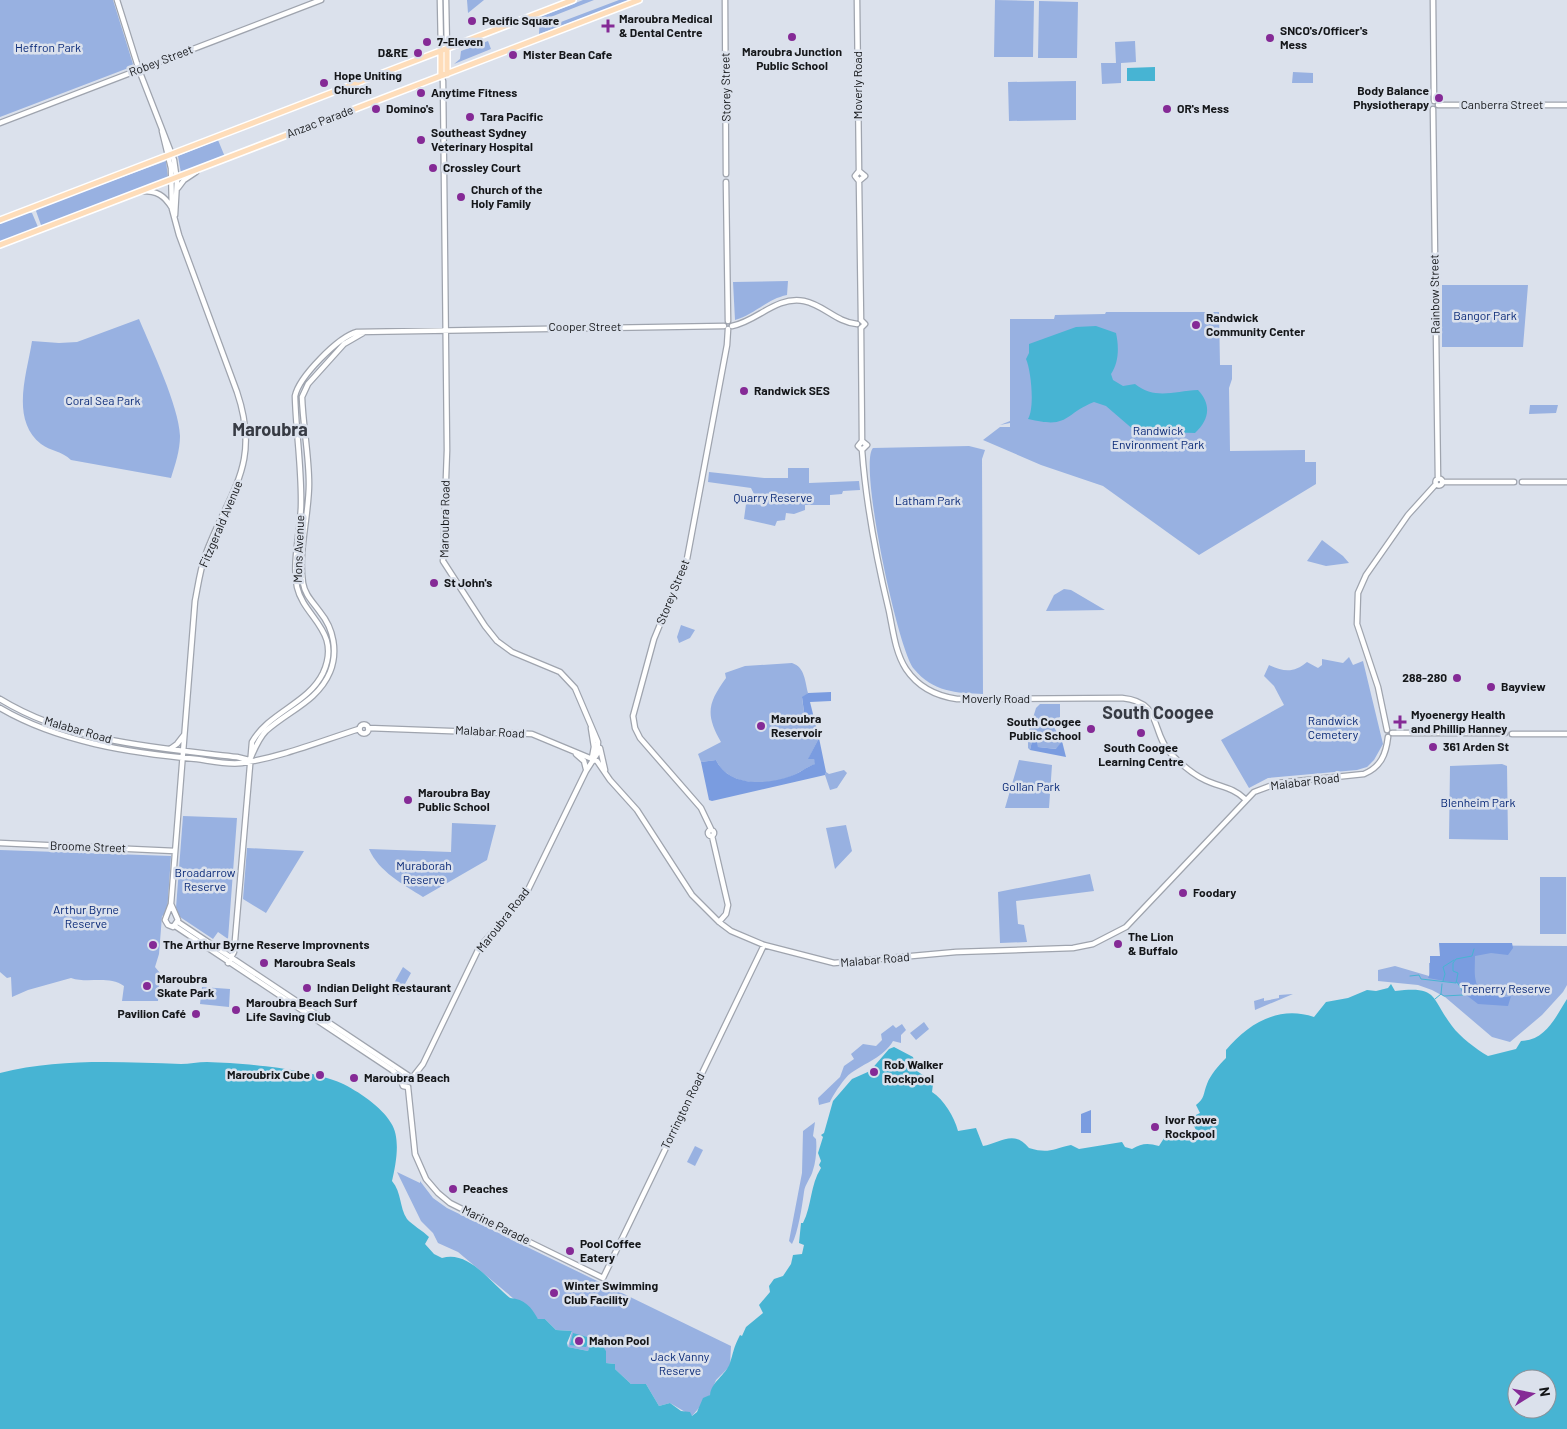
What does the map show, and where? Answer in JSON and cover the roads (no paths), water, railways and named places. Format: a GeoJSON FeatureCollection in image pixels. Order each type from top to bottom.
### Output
{"type":"FeatureCollection","features":[{"type":"Feature","properties":{"kind":"main road","name":"Anzac Parade"},"geometry":{"type":"LineString","coordinates":[[0,220],[171,156],[573,0]]}},
{"type":"Feature","properties":{"kind":"main road","name":"Anzac Parade"},"geometry":{"type":"LineString","coordinates":[[0,245],[444,77],[640,0]]}},
{"type":"Feature","properties":{"kind":"main road","name":"Maroubra Road"},"geometry":{"type":"LineString","coordinates":[[444,50],[444,77]]}},
{"type":"Feature","properties":{"kind":"street","name":"Fitzgerald Avenue"},"geometry":{"type":"LineString","coordinates":[[117,0],[139,70],[171,156],[177,191],[175,215]]}},
{"type":"Feature","properties":{"kind":"street","name":"Robey Street"},"geometry":{"type":"LineString","coordinates":[[0,123],[321,0]]}},
{"type":"Feature","properties":{"kind":"street","name":"Maroubra Road"},"geometry":{"type":"LineString","coordinates":[[440,0],[444,50]]}},
{"type":"Feature","properties":{"kind":"street","name":"Maroubra Road"},"geometry":{"type":"LineString","coordinates":[[444,50],[446,0]]}},
{"type":"Feature","properties":{"kind":"street","name":"Storey Street"},"geometry":{"type":"LineString","coordinates":[[719,922],[726,914],[728,905],[712,836],[714,832],[711,830],[701,808],[640,738],[635,728],[633,716],[654,639],[687,559],[727,344],[726,182],[722,178],[726,174],[725,0]]}},
{"type":"Feature","properties":{"kind":"street","name":"Moverly Road"},"geometry":{"type":"LineString","coordinates":[[858,0],[859,171],[855,176],[859,181],[861,320]]}},
{"type":"Feature","properties":{"kind":"street"},"geometry":{"type":"LineString","coordinates":[[1433,0],[1436,103]]}},
{"type":"Feature","properties":{"kind":"street","name":"Maroubra Road"},"geometry":{"type":"LineString","coordinates":[[412,1078],[423,1064],[479,948],[527,892],[586,771],[597,754],[598,742],[578,693],[568,679],[555,669],[512,652],[497,641],[444,565],[442,556],[447,450],[444,77]]}},
{"type":"Feature","properties":{"kind":"street","name":"Canberra Street"},"geometry":{"type":"LineString","coordinates":[[1436,103],[1567,105]]}},
{"type":"Feature","properties":{"kind":"street","name":"Rainbow Street"},"geometry":{"type":"LineString","coordinates":[[1436,103],[1433,109],[1439,481]]}},
{"type":"Feature","properties":{"kind":"street"},"geometry":{"type":"LineString","coordinates":[[177,191],[184,180],[206,166]]}},
{"type":"Feature","properties":{"kind":"street","name":"Fitzgerald Avenue"},"geometry":{"type":"LineString","coordinates":[[171,915],[194,608],[202,566],[242,473],[246,457],[246,440],[240,402],[183,247],[172,209],[175,179]]}},
{"type":"Feature","properties":{"kind":"street"},"geometry":{"type":"LineString","coordinates":[[140,191],[151,191],[161,194],[172,209]]}},
{"type":"Feature","properties":{"kind":"street","name":"Cooper Street"},"geometry":{"type":"LineString","coordinates":[[446,329],[728,327],[753,319],[776,304],[794,300],[813,303],[840,320],[857,324]]}},
{"type":"Feature","properties":{"kind":"street"},"geometry":{"type":"LineString","coordinates":[[861,320],[865,323],[861,328],[857,324],[861,320]]}},
{"type":"Feature","properties":{"kind":"street","name":"Moverly Road"},"geometry":{"type":"LineString","coordinates":[[861,328],[862,441],[858,446],[862,450],[869,516],[882,582],[900,656],[916,680],[936,694],[957,699],[1114,698],[1136,701],[1153,713],[1163,743],[1177,759],[1198,776],[1236,791],[1245,799]]}},
{"type":"Feature","properties":{"kind":"street","name":"Mons Avenue"},"geometry":{"type":"LineString","coordinates":[[230,960],[234,952],[250,748],[256,735],[269,722],[314,687],[322,674],[327,659],[327,643],[322,628],[300,595],[296,581],[301,506],[297,389],[341,340],[357,332],[446,329]]}},
{"type":"Feature","properties":{"kind":"street","name":"Mons Avenue"},"geometry":{"type":"LineString","coordinates":[[249,760],[267,730],[319,690],[328,678],[333,664],[334,648],[331,630],[326,620],[309,599],[303,582],[309,484],[302,397],[308,384],[344,344],[363,333]]}},
{"type":"Feature","properties":{"kind":"street"},"geometry":{"type":"LineString","coordinates":[[1392,733],[1388,737],[1385,734],[1387,730],[1378,687],[1357,624],[1358,593],[1366,575],[1408,516],[1439,481],[1514,482],[1517,478],[1522,482],[1567,482]]}},
{"type":"Feature","properties":{"kind":"street","name":"Malabar Road"},"geometry":{"type":"LineString","coordinates":[[0,699],[23,712],[54,725],[128,744],[249,760]]}},
{"type":"Feature","properties":{"kind":"street","name":"Malabar Road"},"geometry":{"type":"LineString","coordinates":[[0,708],[26,722],[61,734],[129,751],[242,763],[290,751],[359,729],[364,734],[368,728],[532,734],[600,764],[637,810],[692,895],[719,922],[731,931],[764,945],[834,964],[956,952],[1088,946],[1126,927],[1245,799],[1258,789],[1274,784],[1358,776],[1368,773],[1383,759],[1388,737]]}},
{"type":"Feature","properties":{"kind":"street"},"geometry":{"type":"LineString","coordinates":[[591,728],[594,747],[592,760]]}},
{"type":"Feature","properties":{"kind":"street"},"geometry":{"type":"LineString","coordinates":[[1387,730],[1392,733],[1505,733],[1508,730],[1512,734],[1567,734]]}},
{"type":"Feature","properties":{"kind":"street"},"geometry":{"type":"LineString","coordinates":[[169,750],[185,734]]}},
{"type":"Feature","properties":{"kind":"street"},"geometry":{"type":"LineString","coordinates":[[598,742],[605,772]]}},
{"type":"Feature","properties":{"kind":"street"},"geometry":{"type":"LineString","coordinates":[[573,751],[584,761],[586,771]]}},
{"type":"Feature","properties":{"kind":"street","name":"Broome Street"},"geometry":{"type":"LineString","coordinates":[[0,844],[175,851]]}},
{"type":"Feature","properties":{"kind":"street"},"geometry":{"type":"LineString","coordinates":[[176,924],[166,924],[165,919],[171,915],[176,924],[392,1070],[403,1086],[408,1087],[412,1084],[412,1078],[406,1076],[394,1065],[230,960]]}},
{"type":"Feature","properties":{"kind":"street","name":"Torrington Road"},"geometry":{"type":"LineString","coordinates":[[603,1278],[764,945]]}},
{"type":"Feature","properties":{"kind":"street"},"geometry":{"type":"LineString","coordinates":[[401,1081],[406,1076]]}},
{"type":"Feature","properties":{"kind":"street","name":"Marine Parade"},"geometry":{"type":"LineString","coordinates":[[408,1087],[415,1154],[423,1174],[438,1193],[450,1203],[603,1278]]}},
{"type":"Feature","properties":{"kind":"waterway"},"geometry":{"type":"LineString","coordinates":[[1410,976],[1419,975],[1421,979],[1456,983],[1458,973],[1453,971],[1453,963],[1456,959],[1472,956],[1474,949]]}},
{"type":"Feature","properties":{"kind":"waterway"},"geometry":{"type":"LineString","coordinates":[[1443,981],[1445,974],[1443,967],[1454,960]]}},
{"type":"Feature","properties":{"kind":"waterway"},"geometry":{"type":"LineString","coordinates":[[1457,982],[1464,993]]}},
{"type":"Feature","properties":{"kind":"waterway"},"geometry":{"type":"LineString","coordinates":[[1435,999],[1441,994],[1442,984]]}},
{"type":"Feature","properties":{"kind":"waterway"},"geometry":{"type":"LineString","coordinates":[[1441,994],[1444,996],[1463,995]]}},
{"type":"Feature","properties":{"kind":"place","name":"Pacific Square"},"geometry":{"type":"Point","coordinates":[472,21]}},
{"type":"Feature","properties":{"kind":"place","name":"Maroubra Medical & Dental Centre"},"geometry":{"type":"Point","coordinates":[608,26]}},
{"type":"Feature","properties":{"kind":"place","name":"Maroubra Junction Public School"},"geometry":{"type":"Point","coordinates":[792,37]}},
{"type":"Feature","properties":{"kind":"place","name":"SNCO's/Officer's Mess"},"geometry":{"type":"Point","coordinates":[1270,38]}},
{"type":"Feature","properties":{"kind":"place","name":"7-Eleven"},"geometry":{"type":"Point","coordinates":[427,42]}},
{"type":"Feature","properties":{"kind":"place","name":"D&RE"},"geometry":{"type":"Point","coordinates":[418,53]}},
{"type":"Feature","properties":{"kind":"place","name":"Mister Bean Cafe"},"geometry":{"type":"Point","coordinates":[513,55]}},
{"type":"Feature","properties":{"kind":"place","name":"Hope Uniting Church"},"geometry":{"type":"Point","coordinates":[324,83]}},
{"type":"Feature","properties":{"kind":"place","name":"Anytime Fitness"},"geometry":{"type":"Point","coordinates":[421,93]}},
{"type":"Feature","properties":{"kind":"place","name":"Body Balance Physiotherapy"},"geometry":{"type":"Point","coordinates":[1439,98]}},
{"type":"Feature","properties":{"kind":"place","name":"Domino's"},"geometry":{"type":"Point","coordinates":[376,109]}},
{"type":"Feature","properties":{"kind":"place","name":"OR's Mess"},"geometry":{"type":"Point","coordinates":[1167,109]}},
{"type":"Feature","properties":{"kind":"place","name":"Tara Pacific"},"geometry":{"type":"Point","coordinates":[470,117]}},
{"type":"Feature","properties":{"kind":"place","name":"Southeast Sydney Veterinary Hospital"},"geometry":{"type":"Point","coordinates":[421,140]}},
{"type":"Feature","properties":{"kind":"place","name":"Crossley Court"},"geometry":{"type":"Point","coordinates":[433,168]}},
{"type":"Feature","properties":{"kind":"place","name":"Church of the Holy Family"},"geometry":{"type":"Point","coordinates":[461,197]}},
{"type":"Feature","properties":{"kind":"place","name":"Randwick Community Center"},"geometry":{"type":"Point","coordinates":[1196,325]}},
{"type":"Feature","properties":{"kind":"place","name":"Randwick SES"},"geometry":{"type":"Point","coordinates":[744,391]}},
{"type":"Feature","properties":{"kind":"place","name":"St John's"},"geometry":{"type":"Point","coordinates":[434,583]}},
{"type":"Feature","properties":{"kind":"place","name":"288-280"},"geometry":{"type":"Point","coordinates":[1457,678]}},
{"type":"Feature","properties":{"kind":"place","name":"Bayview"},"geometry":{"type":"Point","coordinates":[1491,687]}},
{"type":"Feature","properties":{"kind":"place","name":"Myoenergy Health and Phillip Hanney"},"geometry":{"type":"Point","coordinates":[1400,722]}},
{"type":"Feature","properties":{"kind":"place","name":"Maroubra Reservoir"},"geometry":{"type":"Point","coordinates":[761,726]}},
{"type":"Feature","properties":{"kind":"place","name":"South Coogee Public School"},"geometry":{"type":"Point","coordinates":[1091,729]}},
{"type":"Feature","properties":{"kind":"place","name":"South Coogee Learning Centre"},"geometry":{"type":"Point","coordinates":[1141,733]}},
{"type":"Feature","properties":{"kind":"place","name":"361 Arden St"},"geometry":{"type":"Point","coordinates":[1433,747]}},
{"type":"Feature","properties":{"kind":"place","name":"Maroubra Bay Public School"},"geometry":{"type":"Point","coordinates":[408,800]}},
{"type":"Feature","properties":{"kind":"place","name":"Foodary"},"geometry":{"type":"Point","coordinates":[1183,893]}},
{"type":"Feature","properties":{"kind":"place","name":"The Lion & Buffalo"},"geometry":{"type":"Point","coordinates":[1118,944]}},
{"type":"Feature","properties":{"kind":"place","name":"The Arthur Byrne Reserve Improvnents"},"geometry":{"type":"Point","coordinates":[153,945]}},
{"type":"Feature","properties":{"kind":"place","name":"Maroubra Seals"},"geometry":{"type":"Point","coordinates":[264,963]}},
{"type":"Feature","properties":{"kind":"place","name":"Maroubra Skate Park"},"geometry":{"type":"Point","coordinates":[147,986]}},
{"type":"Feature","properties":{"kind":"place","name":"Indian Delight Restaurant"},"geometry":{"type":"Point","coordinates":[307,988]}},
{"type":"Feature","properties":{"kind":"place","name":"Maroubra Beach Surf Life Saving Club"},"geometry":{"type":"Point","coordinates":[236,1010]}},
{"type":"Feature","properties":{"kind":"place","name":"Pavilion Café"},"geometry":{"type":"Point","coordinates":[196,1014]}},
{"type":"Feature","properties":{"kind":"place","name":"Rob Walker Rockpool"},"geometry":{"type":"Point","coordinates":[874,1072]}},
{"type":"Feature","properties":{"kind":"place","name":"Maroubrix Cube"},"geometry":{"type":"Point","coordinates":[320,1075]}},
{"type":"Feature","properties":{"kind":"place","name":"Maroubra Beach"},"geometry":{"type":"Point","coordinates":[354,1078]}},
{"type":"Feature","properties":{"kind":"place","name":"Ivor Rowe Rockpool"},"geometry":{"type":"Point","coordinates":[1155,1127]}},
{"type":"Feature","properties":{"kind":"place","name":"Peaches"},"geometry":{"type":"Point","coordinates":[453,1189]}},
{"type":"Feature","properties":{"kind":"place","name":"Pool Coffee Eatery"},"geometry":{"type":"Point","coordinates":[570,1251]}},
{"type":"Feature","properties":{"kind":"place","name":"Winter Swimming Club Facility"},"geometry":{"type":"Point","coordinates":[554,1293]}},
{"type":"Feature","properties":{"kind":"place","name":"Mahon Pool"},"geometry":{"type":"Point","coordinates":[579,1341]}},
{"type":"Feature","properties":{"kind":"district","name":"Maroubra"},"geometry":{"type":"Point","coordinates":[270,430]}},
{"type":"Feature","properties":{"kind":"district","name":"South Coogee"},"geometry":{"type":"Point","coordinates":[1158,713]}},
{"type":"Feature","properties":{"kind":"park label","name":"Heffron Park"},"geometry":{"type":"Point","coordinates":[48,48]}},
{"type":"Feature","properties":{"kind":"park label","name":"Bangor Park"},"geometry":{"type":"Point","coordinates":[1485,316]}},
{"type":"Feature","properties":{"kind":"park label","name":"Coral Sea Park"},"geometry":{"type":"Point","coordinates":[103,401]}},
{"type":"Feature","properties":{"kind":"park label","name":"Randwick Environment Park"},"geometry":{"type":"Point","coordinates":[1158,438]}},
{"type":"Feature","properties":{"kind":"park label","name":"Quarry Reserve"},"geometry":{"type":"Point","coordinates":[773,498]}},
{"type":"Feature","properties":{"kind":"park label","name":"Latham Park"},"geometry":{"type":"Point","coordinates":[928,501]}},
{"type":"Feature","properties":{"kind":"park label","name":"Randwick Cemetery"},"geometry":{"type":"Point","coordinates":[1333,728]}},
{"type":"Feature","properties":{"kind":"park label","name":"Gollan Park"},"geometry":{"type":"Point","coordinates":[1031,787]}},
{"type":"Feature","properties":{"kind":"park label","name":"Blenheim Park"},"geometry":{"type":"Point","coordinates":[1478,803]}},
{"type":"Feature","properties":{"kind":"park label","name":"Muraborah Reserve"},"geometry":{"type":"Point","coordinates":[424,873]}},
{"type":"Feature","properties":{"kind":"park label","name":"Broadarrow Reserve"},"geometry":{"type":"Point","coordinates":[205,880]}},
{"type":"Feature","properties":{"kind":"park label","name":"Arthur Byrne Reserve"},"geometry":{"type":"Point","coordinates":[86,917]}},
{"type":"Feature","properties":{"kind":"park label","name":"Trenerry Reserve"},"geometry":{"type":"Point","coordinates":[1506,989]}},
{"type":"Feature","properties":{"kind":"park label","name":"Jack Vanny Reserve"},"geometry":{"type":"Point","coordinates":[680,1364]}}]}
